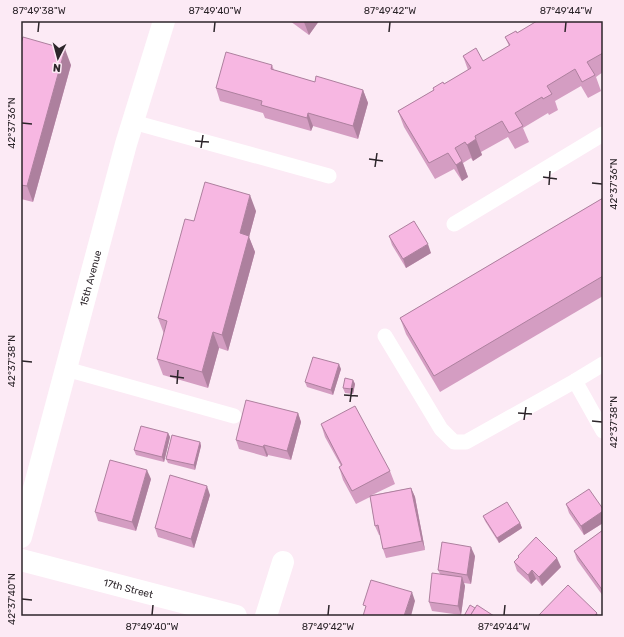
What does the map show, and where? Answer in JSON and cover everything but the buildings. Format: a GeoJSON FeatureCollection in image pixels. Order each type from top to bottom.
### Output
{"type":"FeatureCollection","features":[{"type":"Feature","properties":{"kind":"street","name":"15th Avenue"},"geometry":{"type":"LineString","coordinates":[[21,537],[133,122],[164,21]]}},
{"type":"Feature","properties":{"kind":"street","name":"17th Street"},"geometry":{"type":"LineString","coordinates":[[21,560],[236,616]]}},
{"type":"Feature","properties":{"kind":"street"},"geometry":{"type":"LineString","coordinates":[[266,616],[283,562]]}},
{"type":"Feature","properties":{"kind":"lane"},"geometry":{"type":"LineString","coordinates":[[133,122],[330,176]]}},
{"type":"Feature","properties":{"kind":"lane"},"geometry":{"type":"LineString","coordinates":[[454,224],[603,134]]}},
{"type":"Feature","properties":{"kind":"lane"},"geometry":{"type":"LineString","coordinates":[[385,336],[441,429],[454,442],[466,442],[603,364]]}},
{"type":"Feature","properties":{"kind":"lane"},"geometry":{"type":"LineString","coordinates":[[66,369],[234,416]]}},
{"type":"Feature","properties":{"kind":"lane"},"geometry":{"type":"LineString","coordinates":[[575,381],[603,431]]}}]}
